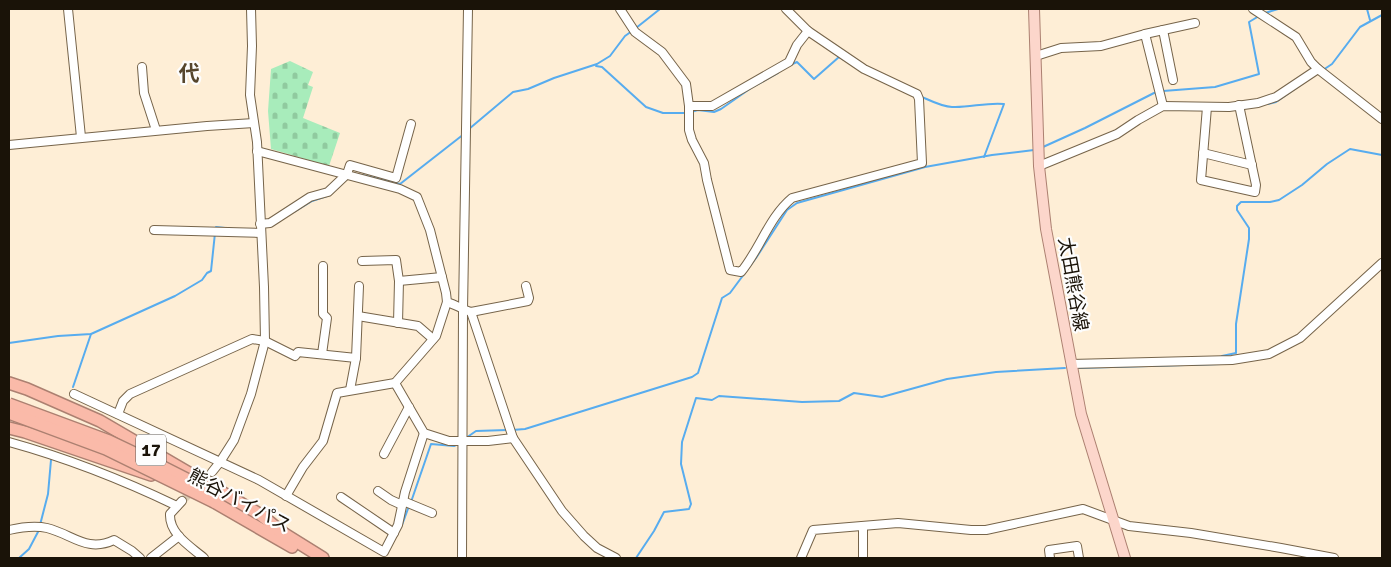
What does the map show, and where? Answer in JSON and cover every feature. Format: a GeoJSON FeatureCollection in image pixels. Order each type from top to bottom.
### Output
{"type":"FeatureCollection","features":[{"type":"Feature","properties":{"kind":"highway","name":"17"},"geometry":{"type":"LineString","coordinates":[[9,383],[27,389],[108,426],[261,515],[284,534]]}},
{"type":"Feature","properties":{"kind":"highway","name":"17"},"geometry":{"type":"LineString","coordinates":[[9,404],[109,441],[149,460],[216,498]]}},
{"type":"Feature","properties":{"kind":"highway","name":"17"},"geometry":{"type":"LineString","coordinates":[[9,413],[106,449],[216,498]]}},
{"type":"Feature","properties":{"kind":"highway","name":"熊谷バイパス"},"geometry":{"type":"LineString","coordinates":[[9,428],[26,432],[216,498],[284,534],[324,558]]}},
{"type":"Feature","properties":{"kind":"highway","name":"熊谷バイパス"},"geometry":{"type":"LineString","coordinates":[[216,498],[311,558]]}},
{"type":"Feature","properties":{"kind":"main road","name":"太田熊谷線"},"geometry":{"type":"LineString","coordinates":[[1034,9],[1038,149],[1046,229],[1070,364],[1085,431],[1125,558]]}},
{"type":"Feature","properties":{"kind":"street"},"geometry":{"type":"LineString","coordinates":[[68,9],[81,137]]}},
{"type":"Feature","properties":{"kind":"street"},"geometry":{"type":"LineString","coordinates":[[212,472],[234,440],[251,394],[265,341],[257,151],[250,95],[251,9]]}},
{"type":"Feature","properties":{"kind":"street"},"geometry":{"type":"LineString","coordinates":[[462,558],[467,311],[468,9]]}},
{"type":"Feature","properties":{"kind":"street"},"geometry":{"type":"LineString","coordinates":[[620,9],[634,30],[662,52],[686,84],[689,106],[689,130],[704,163],[730,270],[741,272],[751,260],[782,207],[792,198],[922,163],[918,96],[864,69],[808,31],[786,9]]}},
{"type":"Feature","properties":{"kind":"street"},"geometry":{"type":"LineString","coordinates":[[1256,10],[1296,37],[1311,62],[1382,119]]}},
{"type":"Feature","properties":{"kind":"street"},"geometry":{"type":"LineString","coordinates":[[1036,56],[1061,48],[1101,46],[1145,34],[1195,24]]}},
{"type":"Feature","properties":{"kind":"street"},"geometry":{"type":"LineString","coordinates":[[1163,30],[1173,80]]}},
{"type":"Feature","properties":{"kind":"street"},"geometry":{"type":"LineString","coordinates":[[689,106],[712,106],[789,62],[797,45],[808,31]]}},
{"type":"Feature","properties":{"kind":"street"},"geometry":{"type":"LineString","coordinates":[[1145,34],[1163,106]]}},
{"type":"Feature","properties":{"kind":"street"},"geometry":{"type":"LineString","coordinates":[[142,67],[144,93],[156,130]]}},
{"type":"Feature","properties":{"kind":"street"},"geometry":{"type":"LineString","coordinates":[[1039,166],[1117,134],[1163,106],[1207,107],[1258,103],[1276,97],[1321,70]]}},
{"type":"Feature","properties":{"kind":"street"},"geometry":{"type":"LineString","coordinates":[[1207,107],[1201,180],[1255,192],[1256,185],[1239,105]]}},
{"type":"Feature","properties":{"kind":"street"},"geometry":{"type":"LineString","coordinates":[[9,145],[156,130],[254,123]]}},
{"type":"Feature","properties":{"kind":"street"},"geometry":{"type":"LineString","coordinates":[[154,230],[261,230],[310,196],[328,192],[347,174],[350,164],[396,178],[411,124]]}},
{"type":"Feature","properties":{"kind":"street"},"geometry":{"type":"LineString","coordinates":[[257,151],[400,188],[417,197],[430,230],[442,277],[446,302],[436,336],[395,383],[337,393],[323,441],[303,467],[286,496]]}},
{"type":"Feature","properties":{"kind":"street"},"geometry":{"type":"LineString","coordinates":[[1203,153],[1252,165]]}},
{"type":"Feature","properties":{"kind":"street"},"geometry":{"type":"LineString","coordinates":[[362,262],[396,260],[400,281],[398,323]]}},
{"type":"Feature","properties":{"kind":"street"},"geometry":{"type":"LineString","coordinates":[[1070,364],[1226,360],[1269,354],[1300,338],[1382,263]]}},
{"type":"Feature","properties":{"kind":"street"},"geometry":{"type":"LineString","coordinates":[[322,354],[327,318],[323,314],[323,266]]}},
{"type":"Feature","properties":{"kind":"street"},"geometry":{"type":"LineString","coordinates":[[400,281],[442,277]]}},
{"type":"Feature","properties":{"kind":"street"},"geometry":{"type":"LineString","coordinates":[[350,390],[356,358],[359,286]]}},
{"type":"Feature","properties":{"kind":"street"},"geometry":{"type":"LineString","coordinates":[[467,311],[528,301],[526,286]]}},
{"type":"Feature","properties":{"kind":"street"},"geometry":{"type":"LineString","coordinates":[[446,302],[458,305],[467,311],[489,362],[512,436],[562,511],[597,548],[616,558]]}},
{"type":"Feature","properties":{"kind":"street"},"geometry":{"type":"LineString","coordinates":[[358,316],[418,326],[434,339]]}},
{"type":"Feature","properties":{"kind":"street"},"geometry":{"type":"LineString","coordinates":[[118,414],[124,401],[130,394],[252,339],[265,341],[295,356],[298,352],[356,358]]}},
{"type":"Feature","properties":{"kind":"street"},"geometry":{"type":"LineString","coordinates":[[395,383],[424,433],[449,442],[488,441],[512,436]]}},
{"type":"Feature","properties":{"kind":"street"},"geometry":{"type":"LineString","coordinates":[[74,394],[220,462],[286,496],[384,552],[398,525],[424,433]]}},
{"type":"Feature","properties":{"kind":"street"},"geometry":{"type":"LineString","coordinates":[[384,454],[409,407]]}},
{"type":"Feature","properties":{"kind":"street"},"geometry":{"type":"LineString","coordinates":[[9,442],[43,451],[180,504],[170,514],[170,522],[179,536],[204,558]]}},
{"type":"Feature","properties":{"kind":"street"},"geometry":{"type":"LineString","coordinates":[[378,491],[391,500],[432,513]]}},
{"type":"Feature","properties":{"kind":"street"},"geometry":{"type":"LineString","coordinates":[[342,497],[394,532]]}},
{"type":"Feature","properties":{"kind":"street"},"geometry":{"type":"LineString","coordinates":[[802,558],[813,530],[898,523],[986,530],[1083,508],[1129,526],[1191,533],[1334,558]]}},
{"type":"Feature","properties":{"kind":"street"},"geometry":{"type":"LineString","coordinates":[[9,530],[39,526],[86,544],[107,543],[114,540],[140,558]]}},
{"type":"Feature","properties":{"kind":"street"},"geometry":{"type":"LineString","coordinates":[[863,526],[863,558]]}},
{"type":"Feature","properties":{"kind":"street"},"geometry":{"type":"LineString","coordinates":[[151,558],[179,536]]}},
{"type":"Feature","properties":{"kind":"street"},"geometry":{"type":"LineString","coordinates":[[1050,558],[1049,550],[1077,546],[1079,558]]}},
{"type":"Feature","properties":{"kind":"green space"},"geometry":{"type":"Polygon","coordinates":[[[290,61],[313,72],[308,85],[313,87],[303,118],[340,133],[329,166],[271,149],[268,111],[271,69],[290,61]]]}},
{"type":"Feature","properties":{"kind":"waterway"},"geometry":{"type":"LineString","coordinates":[[636,28],[660,9]]}},
{"type":"Feature","properties":{"kind":"waterway"},"geometry":{"type":"LineString","coordinates":[[1265,13],[1278,9]]}},
{"type":"Feature","properties":{"kind":"waterway"},"geometry":{"type":"LineString","coordinates":[[1367,9],[1370,20]]}},
{"type":"Feature","properties":{"kind":"waterway"},"geometry":{"type":"LineString","coordinates":[[1323,70],[1332,64],[1360,27],[1382,15]]}},
{"type":"Feature","properties":{"kind":"waterway"},"geometry":{"type":"LineString","coordinates":[[1163,91],[1215,87],[1259,74],[1249,22],[1259,16]]}},
{"type":"Feature","properties":{"kind":"waterway"},"geometry":{"type":"LineString","coordinates":[[469,129],[513,92],[528,89],[597,64],[610,56],[625,36],[632,31]]}},
{"type":"Feature","properties":{"kind":"waterway"},"geometry":{"type":"LineString","coordinates":[[790,65],[797,62],[814,79],[839,57],[844,60]]}},
{"type":"Feature","properties":{"kind":"waterway"},"geometry":{"type":"LineString","coordinates":[[596,66],[602,67],[646,107],[663,113],[687,113]]}},
{"type":"Feature","properties":{"kind":"waterway"},"geometry":{"type":"LineString","coordinates":[[691,112],[698,110],[714,112],[721,109],[751,88],[778,73]]}},
{"type":"Feature","properties":{"kind":"waterway"},"geometry":{"type":"LineString","coordinates":[[1268,104],[1276,102],[1312,77]]}},
{"type":"Feature","properties":{"kind":"waterway"},"geometry":{"type":"LineString","coordinates":[[1043,147],[1158,92]]}},
{"type":"Feature","properties":{"kind":"waterway"},"geometry":{"type":"LineString","coordinates":[[922,97],[948,107],[1004,104],[984,157]]}},
{"type":"Feature","properties":{"kind":"waterway"},"geometry":{"type":"LineString","coordinates":[[362,175],[400,184],[464,134]]}},
{"type":"Feature","properties":{"kind":"waterway"},"geometry":{"type":"LineString","coordinates":[[1222,358],[1222,356],[1236,353],[1236,324],[1249,239],[1249,228],[1237,210],[1237,206],[1241,202],[1270,202],[1279,200],[1350,149],[1382,155]]}},
{"type":"Feature","properties":{"kind":"waterway"},"geometry":{"type":"LineString","coordinates":[[512,430],[525,429],[692,377],[698,373],[722,298],[730,293],[756,258],[787,210],[797,203],[925,167],[992,155],[1034,150]]}},
{"type":"Feature","properties":{"kind":"waterway"},"geometry":{"type":"LineString","coordinates":[[294,212],[312,201],[330,195]]}},
{"type":"Feature","properties":{"kind":"waterway"},"geometry":{"type":"LineString","coordinates":[[215,229],[216,227],[234,229]]}},
{"type":"Feature","properties":{"kind":"waterway"},"geometry":{"type":"LineString","coordinates":[[9,343],[58,336],[91,334],[175,296],[202,280],[211,271],[215,233]]}},
{"type":"Feature","properties":{"kind":"waterway"},"geometry":{"type":"LineString","coordinates":[[73,387],[91,334]]}},
{"type":"Feature","properties":{"kind":"waterway"},"geometry":{"type":"LineString","coordinates":[[1077,368],[1221,363]]}},
{"type":"Feature","properties":{"kind":"waterway"},"geometry":{"type":"LineString","coordinates":[[636,558],[664,512],[689,509],[691,504],[681,464],[682,442],[696,398],[712,400],[719,396],[802,402],[839,401],[854,393],[882,397],[947,379],[996,372],[1065,368]]}},
{"type":"Feature","properties":{"kind":"waterway"},"geometry":{"type":"LineString","coordinates":[[466,438],[476,431],[507,430]]}},
{"type":"Feature","properties":{"kind":"waterway"},"geometry":{"type":"LineString","coordinates":[[411,502],[431,444],[456,445]]}},
{"type":"Feature","properties":{"kind":"waterway"},"geometry":{"type":"LineString","coordinates":[[40,525],[48,494],[51,460]]}},
{"type":"Feature","properties":{"kind":"waterway"},"geometry":{"type":"LineString","coordinates":[[402,525],[409,506]]}},
{"type":"Feature","properties":{"kind":"waterway"},"geometry":{"type":"LineString","coordinates":[[19,558],[29,549],[39,530]]}},
{"type":"Feature","properties":{"kind":"tunnel"},"geometry":{"type":"LineString","coordinates":[[182,501],[212,472]]}},
{"type":"Feature","properties":{"kind":"district","name":"代"},"geometry":{"type":"Point","coordinates":[189,74]}}]}
